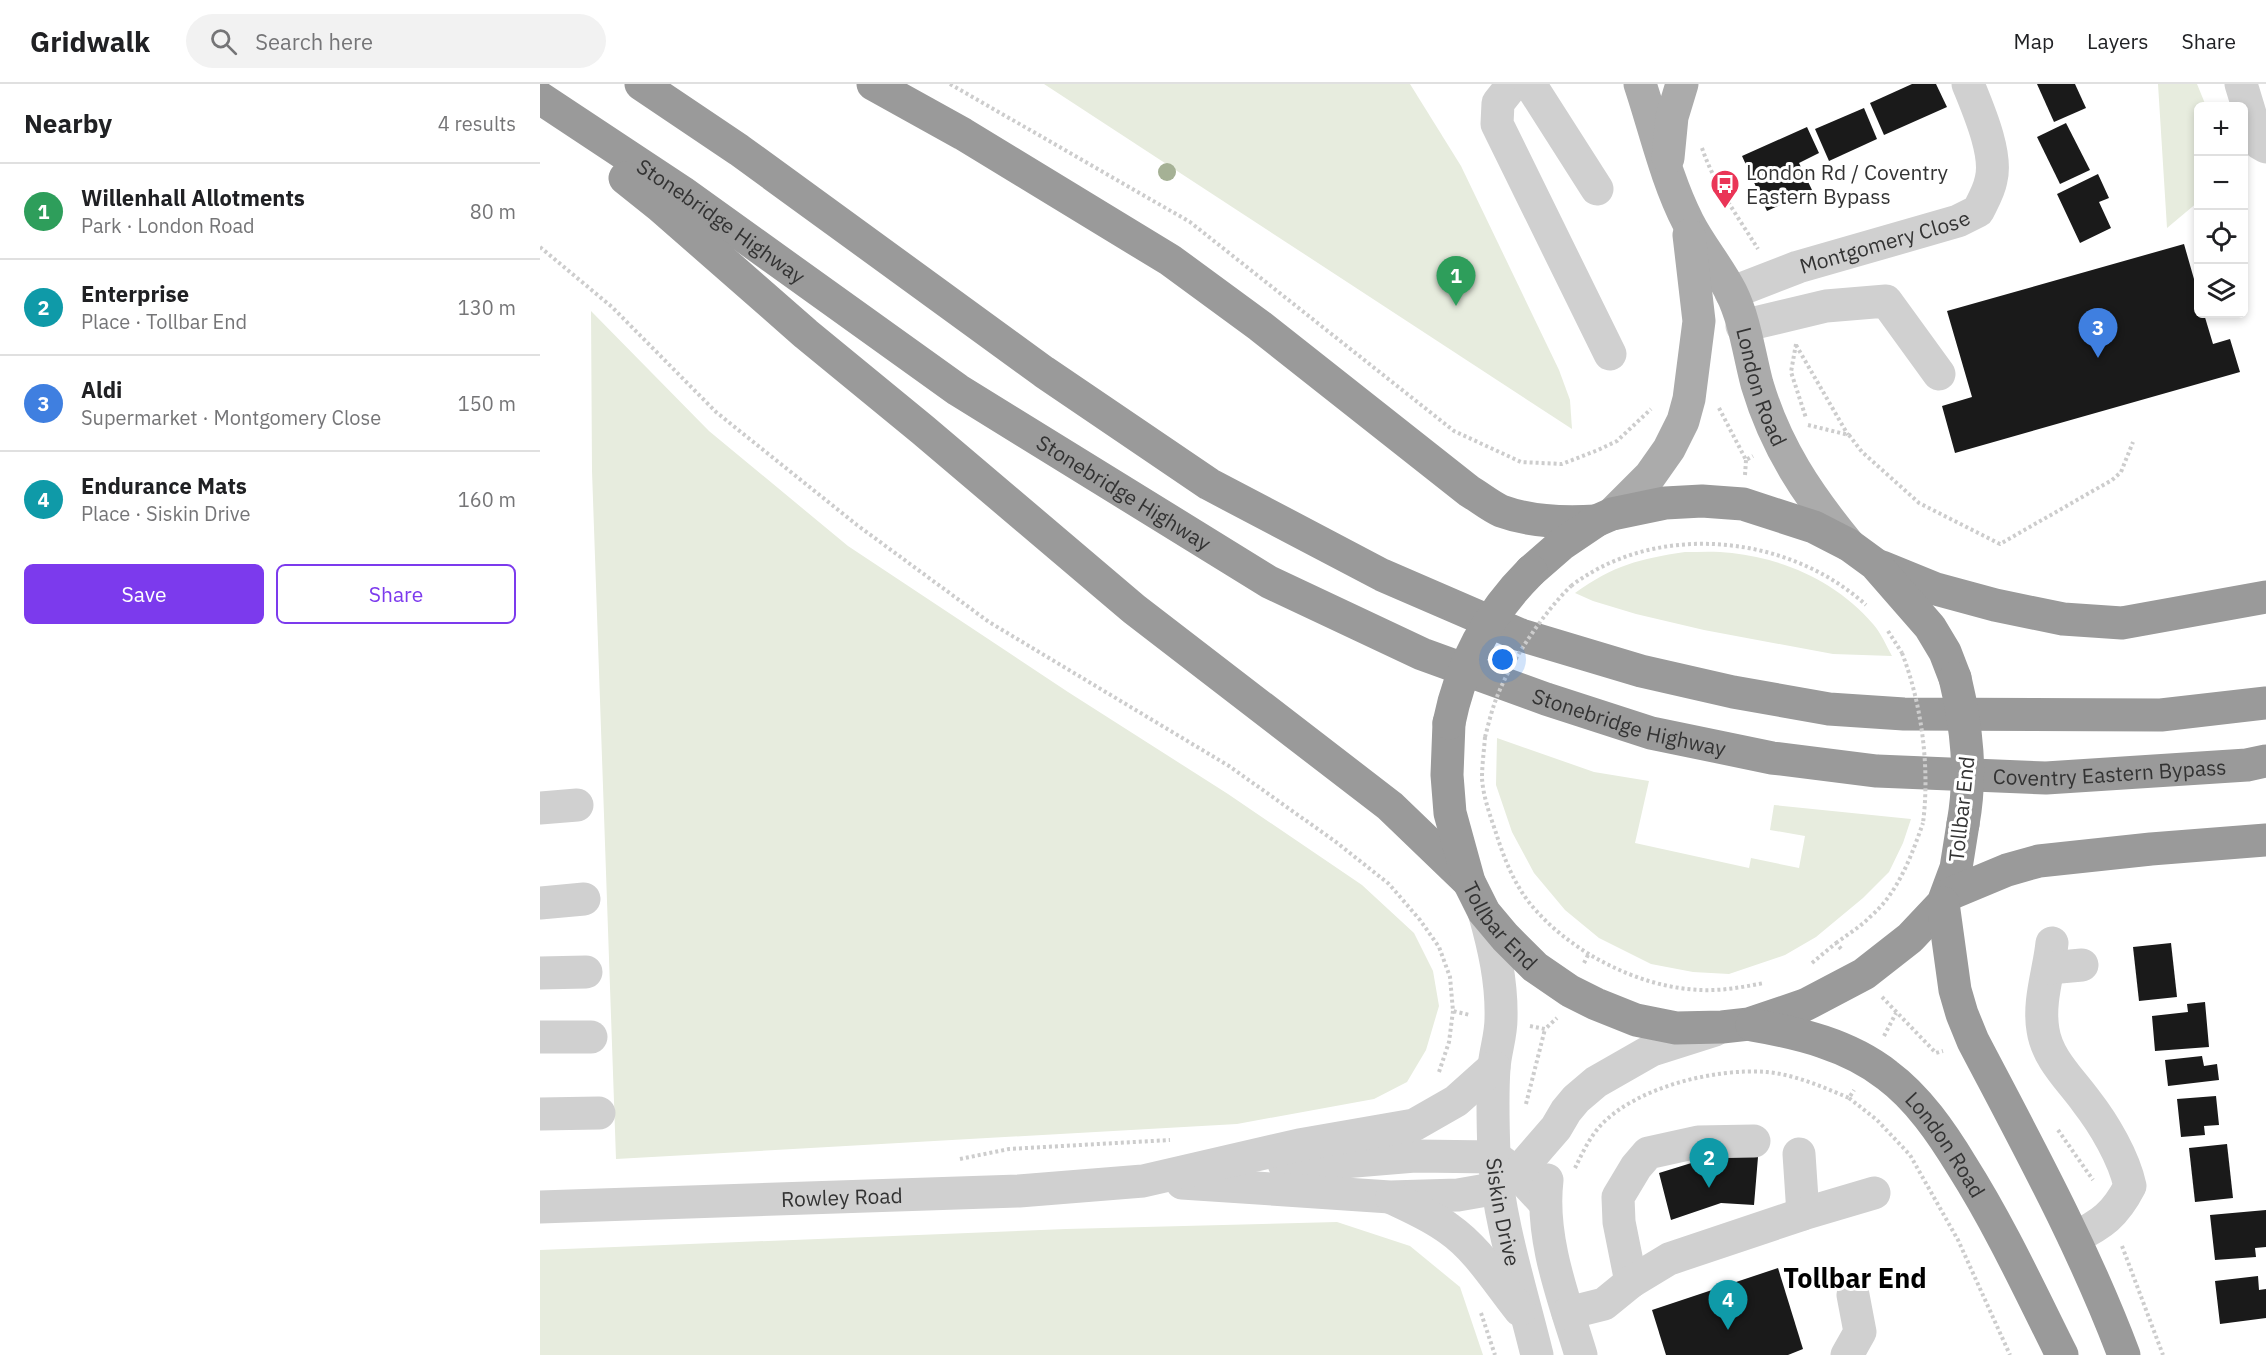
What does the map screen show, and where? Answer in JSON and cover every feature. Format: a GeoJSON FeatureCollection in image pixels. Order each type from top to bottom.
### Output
{"type":"FeatureCollection","features":[{"type":"Feature","properties":{"kind":"highway"},"geometry":{"type":"LineString","coordinates":[[640,84],[739,150],[1044,372],[1209,484],[1382,575],[1521,635],[1641,671],[1781,701],[1830,709],[1904,714],[2161,715],[2266,703]]}},
{"type":"Feature","properties":{"kind":"highway"},"geometry":{"type":"LineString","coordinates":[[873,84],[963,134],[1170,260],[1260,326],[1469,491],[1501,510],[1533,518],[1568,522],[1604,517]]}},
{"type":"Feature","properties":{"kind":"highway","name":"Stonebridge Highway"},"geometry":{"type":"LineString","coordinates":[[540,98],[682,192],[958,390],[1269,582],[1410,649],[1546,699],[1651,733],[1772,758]]}},
{"type":"Feature","properties":{"kind":"highway"},"geometry":{"type":"LineString","coordinates":[[540,112],[660,206],[806,334],[1134,609],[1390,806],[1469,882]]}},
{"type":"Feature","properties":{"kind":"highway","name":"Tollbar End"},"geometry":{"type":"LineString","coordinates":[[1702,501],[1743,504],[1814,527],[1862,555],[1930,627],[1945,652],[1955,678],[1963,710],[1969,751],[1968,785],[1956,868],[1945,899],[1910,938],[1864,975],[1805,1005],[1736,1026],[1676,1028],[1636,1020],[1570,991],[1535,967],[1484,912],[1469,882],[1450,813],[1447,775],[1449,723],[1455,694],[1467,661],[1492,617],[1531,571],[1562,544],[1604,517],[1665,503],[1702,501]]}},
{"type":"Feature","properties":{"kind":"highway"},"geometry":{"type":"LineString","coordinates":[[1862,555],[1936,589],[1995,605],[2063,619],[2122,623],[2266,597]]}},
{"type":"Feature","properties":{"kind":"highway","name":"Coventry Eastern Bypass"},"geometry":{"type":"LineString","coordinates":[[1772,758],[1877,771],[2046,778],[2247,765],[2266,761]]}},
{"type":"Feature","properties":{"kind":"highway"},"geometry":{"type":"LineString","coordinates":[[2124,1355],[2074,1238],[1973,1041],[1962,1014],[1955,990],[1945,899],[2007,870],[2039,861],[2266,840]]}},
{"type":"Feature","properties":{"kind":"highway","name":"London Road"},"geometry":{"type":"LineString","coordinates":[[1736,1026],[1797,1033],[1833,1046],[1869,1063],[1905,1090],[1943,1135],[1991,1211],[2062,1355]]}},
{"type":"Feature","properties":{"kind":"main road","name":"London Road"},"geometry":{"type":"LineString","coordinates":[[1640,84],[1652,127],[1688,222],[1731,293],[1758,386],[1779,442],[1817,506],[1862,555]]}},
{"type":"Feature","properties":{"kind":"main road","name":"London Road"},"geometry":{"type":"LineString","coordinates":[[1667,166],[1672,117],[1682,84]]}},
{"type":"Feature","properties":{"kind":"main road","name":"London Road"},"geometry":{"type":"LineString","coordinates":[[1604,517],[1650,476],[1669,450],[1683,421],[1689,399],[1699,321],[1688,222]]}},
{"type":"Feature","properties":{"kind":"street"},"geometry":{"type":"LineString","coordinates":[[1513,84],[1498,103],[1497,124],[1610,354]]}},
{"type":"Feature","properties":{"kind":"street"},"geometry":{"type":"LineString","coordinates":[[1530,84],[1597,189]]}},
{"type":"Feature","properties":{"kind":"street","name":"Montgomery Close"},"geometry":{"type":"LineString","coordinates":[[1731,293],[1830,258],[1958,221],[1978,211],[1992,178],[1991,158],[1980,113],[1968,84]]}},
{"type":"Feature","properties":{"kind":"street"},"geometry":{"type":"LineString","coordinates":[[2241,84],[2259,143],[2266,147]]}},
{"type":"Feature","properties":{"kind":"street"},"geometry":{"type":"LineString","coordinates":[[1742,326],[1792,330],[1826,306],[1886,301],[1939,374]]}},
{"type":"Feature","properties":{"kind":"street"},"geometry":{"type":"LineString","coordinates":[[540,808],[577,805]]}},
{"type":"Feature","properties":{"kind":"street"},"geometry":{"type":"LineString","coordinates":[[540,903],[584,900]]}},
{"type":"Feature","properties":{"kind":"street","name":"Siskin Drive"},"geometry":{"type":"LineString","coordinates":[[1484,912],[1495,951],[1500,987],[1502,1021],[1494,1067],[1510,1252],[1537,1355]]}},
{"type":"Feature","properties":{"kind":"street"},"geometry":{"type":"LineString","coordinates":[[2074,1238],[2101,1225],[2122,1203],[2130,1186],[2126,1168],[2119,1154],[2088,1103],[2055,1061],[2043,1031],[2043,991],[2051,956],[2082,965]]}},
{"type":"Feature","properties":{"kind":"street"},"geometry":{"type":"LineString","coordinates":[[540,973],[586,972]]}},
{"type":"Feature","properties":{"kind":"street"},"geometry":{"type":"LineString","coordinates":[[1143,1181],[1390,1197],[1458,1195],[1503,1173],[1556,1128],[1576,1099],[1616,1071],[1653,1050],[1736,1026]]}},
{"type":"Feature","properties":{"kind":"street"},"geometry":{"type":"LineString","coordinates":[[540,1037],[591,1037]]}},
{"type":"Feature","properties":{"kind":"street"},"geometry":{"type":"LineString","coordinates":[[1143,1181],[1299,1145],[1414,1125],[1456,1101],[1494,1067]]}},
{"type":"Feature","properties":{"kind":"street"},"geometry":{"type":"LineString","coordinates":[[540,1114],[598,1113]]}},
{"type":"Feature","properties":{"kind":"street","name":"Siskin Drive"},"geometry":{"type":"LineString","coordinates":[[1556,1128],[1544,1202],[1546,1227],[1581,1355]]}},
{"type":"Feature","properties":{"kind":"street"},"geometry":{"type":"LineString","coordinates":[[1631,1282],[1618,1222],[1618,1197],[1636,1167],[1648,1154],[1698,1142],[1754,1141]]}},
{"type":"Feature","properties":{"kind":"street"},"geometry":{"type":"LineString","coordinates":[[1799,1154],[1803,1214]]}},
{"type":"Feature","properties":{"kind":"street"},"geometry":{"type":"LineString","coordinates":[[1216,1165],[1319,1164],[1415,1156],[1503,1173],[1544,1202]]}},
{"type":"Feature","properties":{"kind":"street","name":"Rowley Road"},"geometry":{"type":"LineString","coordinates":[[540,1207],[1019,1191],[1143,1181]]}},
{"type":"Feature","properties":{"kind":"street"},"geometry":{"type":"LineString","coordinates":[[1568,1313],[1604,1304],[1631,1282],[1669,1259],[1874,1193]]}},
{"type":"Feature","properties":{"kind":"street"},"geometry":{"type":"LineString","coordinates":[[1390,1197],[1450,1229],[1468,1245],[1529,1321]]}},
{"type":"Feature","properties":{"kind":"street"},"geometry":{"type":"LineString","coordinates":[[1847,1355],[1860,1332],[1853,1295]]}},
{"type":"Feature","properties":{"kind":"path"},"geometry":{"type":"LineString","coordinates":[[950,84],[1190,222],[1454,431],[1521,462],[1562,464],[1617,441],[1649,413],[1653,405]]}},
{"type":"Feature","properties":{"kind":"path"},"geometry":{"type":"LineString","coordinates":[[1699,140],[1707,162],[1729,203],[1775,276]]}},
{"type":"Feature","properties":{"kind":"path"},"geometry":{"type":"LineString","coordinates":[[540,247],[612,307],[716,412],[857,525],[989,622],[1229,766],[1336,842],[1389,884],[1420,920],[1438,947],[1450,977],[1453,1011],[1449,1042],[1443,1065],[1434,1080]]}},
{"type":"Feature","properties":{"kind":"path"},"geometry":{"type":"LineString","coordinates":[[1792,330],[1791,372],[1806,427],[1849,435]]}},
{"type":"Feature","properties":{"kind":"path"},"geometry":{"type":"LineString","coordinates":[[1792,330],[1849,435],[1862,452],[1919,503],[2000,544],[2112,480],[2121,472],[2133,442]]}},
{"type":"Feature","properties":{"kind":"path"},"geometry":{"type":"LineString","coordinates":[[1713,406],[1719,408],[1746,460],[1745,472]]}},
{"type":"Feature","properties":{"kind":"path"},"geometry":{"type":"LineString","coordinates":[[1746,460],[1755,455]]}},
{"type":"Feature","properties":{"kind":"path"},"geometry":{"type":"LineString","coordinates":[[1739,538],[1739,547]]}},
{"type":"Feature","properties":{"kind":"path"},"geometry":{"type":"LineString","coordinates":[[1774,981],[1739,988],[1700,990],[1669,986],[1634,976],[1589,953],[1557,932],[1527,900],[1506,864],[1482,780],[1485,738],[1496,700],[1520,653],[1558,599],[1586,574],[1611,561],[1670,545],[1703,544],[1777,553],[1809,566],[1840,584],[1870,610]]}},
{"type":"Feature","properties":{"kind":"path"},"geometry":{"type":"LineString","coordinates":[[1811,965],[1871,916],[1891,894],[1909,861],[1923,824],[1925,807],[1923,743],[1909,673],[1902,653],[1883,625]]}},
{"type":"Feature","properties":{"kind":"path"},"geometry":{"type":"LineString","coordinates":[[1836,943],[1896,1013]]}},
{"type":"Feature","properties":{"kind":"path"},"geometry":{"type":"LineString","coordinates":[[1585,962],[1589,953]]}},
{"type":"Feature","properties":{"kind":"path"},"geometry":{"type":"LineString","coordinates":[[1453,1011],[1477,1016]]}},
{"type":"Feature","properties":{"kind":"path"},"geometry":{"type":"LineString","coordinates":[[1525,1110],[1545,1029],[1555,1022]]}},
{"type":"Feature","properties":{"kind":"path"},"geometry":{"type":"LineString","coordinates":[[1527,1026],[1545,1029]]}},
{"type":"Feature","properties":{"kind":"path"},"geometry":{"type":"LineString","coordinates":[[1849,1098],[1869,1063]]}},
{"type":"Feature","properties":{"kind":"path"},"geometry":{"type":"LineString","coordinates":[[1572,1176],[1587,1145],[1601,1125],[1626,1106],[1661,1088],[1715,1074],[1767,1072],[1811,1082],[1849,1098],[1877,1120],[1910,1155],[1958,1240],[2010,1355]]}},
{"type":"Feature","properties":{"kind":"path"},"geometry":{"type":"LineString","coordinates":[[954,1161],[1009,1149],[1179,1140]]}},
{"type":"Feature","properties":{"kind":"shaded area"},"geometry":{"type":"Polygon","coordinates":[[[1044,84],[1410,84],[1461,166],[1559,370],[1570,400],[1572,429],[1044,84]]]}},
{"type":"Feature","properties":{"kind":"shaded area"},"geometry":{"type":"Polygon","coordinates":[[[2158,84],[2197,84],[2204,102],[2194,102],[2194,205],[2167,228],[2158,84]]]}},
{"type":"Feature","properties":{"kind":"shaded area"},"geometry":{"type":"Polygon","coordinates":[[[591,311],[709,431],[848,546],[1068,692],[1228,794],[1362,885],[1414,933],[1433,971],[1439,1006],[1426,1050],[1407,1082],[1374,1099],[1237,1124],[616,1159],[592,471],[591,311]]]}},
{"type":"Feature","properties":{"kind":"shaded area"},"geometry":{"type":"Polygon","coordinates":[[[1685,552],[1720,552],[1752,556],[1809,575],[1827,585],[1859,609],[1881,635],[1892,656],[1833,654],[1704,630],[1636,614],[1575,593],[1602,576],[1627,565],[1654,557],[1685,552]]]}},
{"type":"Feature","properties":{"kind":"shaded area"},"geometry":{"type":"Polygon","coordinates":[[[1497,738],[1594,772],[1649,781],[1635,843],[1749,868],[1751,858],[1799,868],[1805,836],[1770,830],[1774,805],[1911,819],[1903,843],[1889,872],[1863,898],[1816,937],[1785,955],[1729,974],[1693,972],[1651,964],[1599,938],[1565,910],[1534,873],[1512,832],[1496,785],[1497,738]]]}},
{"type":"Feature","properties":{"kind":"shaded area"},"geometry":{"type":"Polygon","coordinates":[[[1337,1222],[1410,1246],[1460,1287],[1483,1355],[540,1355],[540,1250],[1066,1229],[1337,1222]]]}},
{"type":"Feature","properties":{"kind":"building"},"geometry":{"type":"Polygon","coordinates":[[[1912,84],[1936,84],[1947,107],[1884,135],[1870,103],[1912,84]]]}},
{"type":"Feature","properties":{"kind":"building"},"geometry":{"type":"Polygon","coordinates":[[[2037,84],[2075,84],[2086,108],[2054,122],[2037,84]]]}},
{"type":"Feature","properties":{"kind":"building"},"geometry":{"type":"Polygon","coordinates":[[[1864,108],[1877,139],[1829,161],[1815,129],[1864,108]]]}},
{"type":"Feature","properties":{"kind":"building"},"geometry":{"type":"Polygon","coordinates":[[[2066,123],[2090,170],[2060,184],[2037,137],[2066,123]]]}},
{"type":"Feature","properties":{"kind":"building"},"geometry":{"type":"Polygon","coordinates":[[[1807,127],[1819,153],[1799,163],[1812,190],[1767,211],[1742,156],[1807,127]]]}},
{"type":"Feature","properties":{"kind":"building"},"geometry":{"type":"Polygon","coordinates":[[[2098,174],[2109,198],[2099,202],[2111,228],[2080,243],[2057,194],[2098,174]]]}},
{"type":"Feature","properties":{"kind":"building"},"geometry":{"type":"Polygon","coordinates":[[[2184,244],[2194,279],[2194,318],[2205,318],[2213,344],[2230,339],[2240,372],[1955,453],[1942,406],[1972,397],[1947,311],[2184,244]]]}},
{"type":"Feature","properties":{"kind":"building"},"geometry":{"type":"Polygon","coordinates":[[[2171,943],[2177,997],[2139,1001],[2133,947],[2171,943]]]}},
{"type":"Feature","properties":{"kind":"building"},"geometry":{"type":"Polygon","coordinates":[[[2205,1002],[2209,1047],[2155,1051],[2152,1016],[2188,1012],[2187,1004],[2205,1002]]]}},
{"type":"Feature","properties":{"kind":"building"},"geometry":{"type":"Polygon","coordinates":[[[2202,1056],[2204,1066],[2217,1064],[2219,1080],[2168,1086],[2165,1060],[2202,1056]]]}},
{"type":"Feature","properties":{"kind":"building"},"geometry":{"type":"Polygon","coordinates":[[[2216,1096],[2219,1125],[2204,1126],[2205,1135],[2181,1137],[2177,1099],[2216,1096]]]}},
{"type":"Feature","properties":{"kind":"building"},"geometry":{"type":"Polygon","coordinates":[[[2227,1144],[2233,1198],[2195,1202],[2189,1148],[2227,1144]]]}},
{"type":"Feature","properties":{"kind":"building"},"geometry":{"type":"Polygon","coordinates":[[[1714,1156],[1758,1157],[1754,1205],[1721,1203],[1671,1220],[1659,1173],[1714,1156]]]}},
{"type":"Feature","properties":{"kind":"building"},"geometry":{"type":"Polygon","coordinates":[[[2266,1210],[2266,1247],[2255,1248],[2256,1257],[2215,1260],[2210,1215],[2266,1210]]]}},
{"type":"Feature","properties":{"kind":"building"},"geometry":{"type":"Polygon","coordinates":[[[1778,1268],[1803,1349],[1788,1355],[1666,1355],[1652,1310],[1778,1268]]]}},
{"type":"Feature","properties":{"kind":"building"},"geometry":{"type":"Polygon","coordinates":[[[2258,1276],[2259,1290],[2266,1289],[2266,1318],[2220,1324],[2215,1281],[2258,1276]]]}},
{"type":"Feature","properties":{"kind":"place","name":"London Rd / Coventry Eastern Bypass"},"geometry":{"type":"Point","coordinates":[1725,210]}},
{"type":"Feature","properties":{"kind":"place","name":"Willenhall Allotments"},"geometry":{"type":"Point","coordinates":[1456,306]}},
{"type":"Feature","properties":{"kind":"place","name":"Aldi"},"geometry":{"type":"Point","coordinates":[2098,358]}},
{"type":"Feature","properties":{"kind":"place","name":"Enterprise"},"geometry":{"type":"Point","coordinates":[1709,1188]}},
{"type":"Feature","properties":{"kind":"place","name":"Endurance Mats"},"geometry":{"type":"Point","coordinates":[1728,1330]}},
{"type":"Feature","properties":{"kind":"district","name":"Tollbar End"},"geometry":{"type":"Point","coordinates":[1855,1277]}}]}
